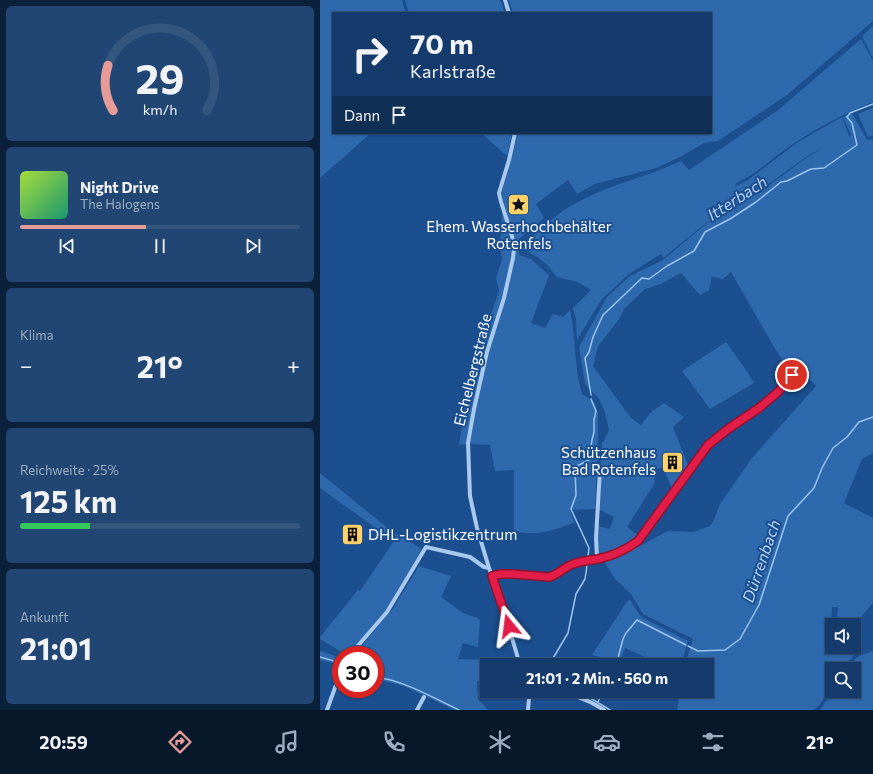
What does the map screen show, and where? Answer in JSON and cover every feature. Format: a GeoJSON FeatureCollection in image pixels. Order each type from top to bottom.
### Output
{"type":"FeatureCollection","features":[{"type":"Feature","properties":{"kind":"street"},"geometry":{"type":"LineString","coordinates":[[505,0],[509,12]]}},
{"type":"Feature","properties":{"kind":"street","name":"Eichelbergstraße"},"geometry":{"type":"LineString","coordinates":[[515,134],[499,193],[500,202],[512,236],[514,249],[509,279],[487,352],[468,442],[470,496],[477,528],[518,658]]}},
{"type":"Feature","properties":{"kind":"street"},"geometry":{"type":"LineString","coordinates":[[492,576],[507,574],[549,577],[556,576],[571,565],[586,560],[597,559],[630,547],[638,541],[708,445],[728,429],[759,408],[778,392],[792,375]]}},
{"type":"Feature","properties":{"kind":"street"},"geometry":{"type":"LineString","coordinates":[[597,559],[596,538],[600,469]]}},
{"type":"Feature","properties":{"kind":"street"},"geometry":{"type":"LineString","coordinates":[[358,646],[386,612],[426,547],[470,557],[484,567],[489,568]]}},
{"type":"Feature","properties":{"kind":"street"},"geometry":{"type":"LineString","coordinates":[[327,710],[332,696]]}},
{"type":"Feature","properties":{"kind":"street"},"geometry":{"type":"LineString","coordinates":[[417,710],[424,697]]}},
{"type":"Feature","properties":{"kind":"street"},"geometry":{"type":"LineString","coordinates":[[528,710],[529,698]]}},
{"type":"Feature","properties":{"kind":"street"},"geometry":{"type":"LineString","coordinates":[[580,698],[587,700],[604,710]]}},
{"type":"Feature","properties":{"kind":"shaded area"},"geometry":{"type":"Polygon","coordinates":[[[320,0],[402,0],[406,12],[332,12],[332,134],[370,134],[320,178],[320,0]]]}},
{"type":"Feature","properties":{"kind":"shaded area"},"geometry":{"type":"Polygon","coordinates":[[[405,0],[500,0],[505,12],[409,12],[405,0]]]}},
{"type":"Feature","properties":{"kind":"shaded area"},"geometry":{"type":"Polygon","coordinates":[[[509,0],[873,0],[873,21],[787,95],[718,141],[704,143],[680,157],[656,168],[595,184],[577,194],[568,180],[536,204],[544,218],[519,239],[519,255],[531,259],[549,275],[531,323],[545,328],[553,314],[563,317],[570,310],[579,384],[582,394],[594,402],[598,413],[595,509],[570,510],[575,522],[553,530],[538,533],[523,533],[514,531],[514,470],[495,471],[490,445],[459,445],[465,404],[477,354],[499,291],[496,278],[502,260],[500,244],[503,200],[502,192],[518,134],[712,134],[712,12],[513,12],[509,0]]]}},
{"type":"Feature","properties":{"kind":"shaded area"},"geometry":{"type":"Polygon","coordinates":[[[873,26],[873,58],[862,36],[873,26]]]}},
{"type":"Feature","properties":{"kind":"shaded area"},"geometry":{"type":"Polygon","coordinates":[[[861,39],[873,61],[873,102],[843,115],[814,131],[788,147],[759,170],[735,184],[736,186],[748,180],[798,142],[842,117],[849,136],[851,135],[843,117],[852,113],[867,140],[873,139],[873,453],[862,459],[844,503],[873,518],[873,603],[860,618],[837,618],[838,607],[832,607],[831,618],[825,618],[825,654],[856,654],[847,662],[825,662],[825,697],[814,710],[677,710],[679,698],[714,698],[714,658],[687,658],[693,639],[643,614],[631,594],[615,579],[604,561],[638,547],[668,531],[693,532],[710,526],[720,504],[752,458],[816,386],[796,366],[791,373],[774,347],[731,272],[723,279],[712,277],[709,290],[700,295],[681,273],[661,284],[645,289],[625,308],[617,322],[598,346],[593,366],[631,418],[641,425],[651,412],[664,403],[684,417],[673,427],[689,468],[673,491],[663,467],[656,470],[654,484],[627,527],[639,536],[624,547],[601,555],[598,553],[597,526],[610,529],[614,517],[598,509],[602,442],[604,441],[609,430],[605,412],[599,399],[585,384],[579,347],[607,297],[630,276],[663,260],[707,223],[760,192],[821,149],[809,155],[759,191],[706,223],[663,258],[661,254],[629,274],[602,299],[577,340],[576,319],[573,308],[591,290],[577,282],[557,277],[547,265],[536,256],[521,248],[555,217],[570,206],[603,190],[655,172],[681,161],[689,170],[777,111],[861,39]]]}},
{"type":"Feature","properties":{"kind":"shaded area"},"geometry":{"type":"Polygon","coordinates":[[[873,108],[873,135],[868,137],[858,114],[873,108]]]}},
{"type":"Feature","properties":{"kind":"shaded area"},"geometry":{"type":"Polygon","coordinates":[[[482,134],[512,134],[507,156],[482,134]]]}},
{"type":"Feature","properties":{"kind":"shaded area"},"geometry":{"type":"Polygon","coordinates":[[[726,342],[754,383],[710,409],[682,371],[726,342]]]}},
{"type":"Feature","properties":{"kind":"shaded area"},"geometry":{"type":"Polygon","coordinates":[[[320,473],[396,534],[422,549],[386,610],[355,646],[332,646],[320,639],[320,637],[358,590],[360,591],[394,541],[320,488],[320,473]]]}},
{"type":"Feature","properties":{"kind":"shaded area"},"geometry":{"type":"Polygon","coordinates":[[[419,566],[451,576],[441,597],[463,613],[480,619],[478,647],[463,643],[458,659],[480,660],[480,680],[477,681],[478,699],[488,710],[455,710],[404,686],[384,681],[384,646],[362,646],[394,607],[419,566]]]}},
{"type":"Feature","properties":{"kind":"shaded area"},"geometry":{"type":"Polygon","coordinates":[[[628,600],[630,600],[641,617],[688,641],[683,658],[647,658],[625,648],[621,658],[604,658],[592,655],[628,600]]]}},
{"type":"Feature","properties":{"kind":"shaded area"},"geometry":{"type":"Polygon","coordinates":[[[320,651],[332,655],[332,663],[320,660],[320,651]]]}},
{"type":"Feature","properties":{"kind":"shaded area"},"geometry":{"type":"Polygon","coordinates":[[[873,651],[873,710],[820,710],[828,698],[861,698],[861,662],[853,662],[859,656],[873,651]]]}},
{"type":"Feature","properties":{"kind":"waterway","name":"Itterbach"},"geometry":{"type":"LineString","coordinates":[[591,395],[585,358],[589,352],[593,337],[603,315],[642,278],[649,279],[667,266],[694,251],[705,232],[730,219],[756,202],[781,182],[787,181],[811,169],[824,168],[857,145],[852,123],[847,117],[850,113],[873,104]]}},
{"type":"Feature","properties":{"kind":"waterway","name":"Itterbach"},"geometry":{"type":"LineString","coordinates":[[553,658],[568,633],[576,594],[585,579],[586,573],[589,548],[571,509],[576,495],[575,467],[589,460],[596,411],[591,399]]}},
{"type":"Feature","properties":{"kind":"waterway","name":"Dürrenbach"},"geometry":{"type":"LineString","coordinates":[[688,646],[698,651],[725,650],[740,639],[759,605],[788,516],[814,488],[822,468],[833,448],[847,437],[859,422],[873,417]]}},
{"type":"Feature","properties":{"kind":"waterway","name":"Dürrenbach"},"geometry":{"type":"LineString","coordinates":[[618,658],[626,633],[637,620],[686,645]]}},
{"type":"Feature","properties":{"kind":"waterway"},"geometry":{"type":"LineString","coordinates":[[320,657],[332,660]]}},
{"type":"Feature","properties":{"kind":"waterway"},"geometry":{"type":"LineString","coordinates":[[384,679],[408,686],[459,710]]}},
{"type":"Feature","properties":{"kind":"waterway"},"geometry":{"type":"LineString","coordinates":[[590,698],[610,710]]}},
{"type":"Feature","properties":{"kind":"waterway","name":"Dürrenbach"},"geometry":{"type":"LineString","coordinates":[[598,702],[600,698]]}},
{"type":"Feature","properties":{"kind":"place","name":"Ehem. Wasserhochbehälter Rotenfels"},"geometry":{"type":"Point","coordinates":[519,204]}},
{"type":"Feature","properties":{"kind":"place","name":"Schützenhaus Bad Rotenfels"},"geometry":{"type":"Point","coordinates":[672,462]}},
{"type":"Feature","properties":{"kind":"place","name":"DHL-Logistikzentrum"},"geometry":{"type":"Point","coordinates":[353,535]}},
{"type":"Feature","properties":{"kind":"route"},"geometry":{"type":"LineString","coordinates":[[509,626],[492,576],[501,574],[549,577],[556,576],[571,565],[586,560],[599,558],[630,547],[638,541],[708,445],[728,429],[759,408],[778,392],[792,375]]}}]}
